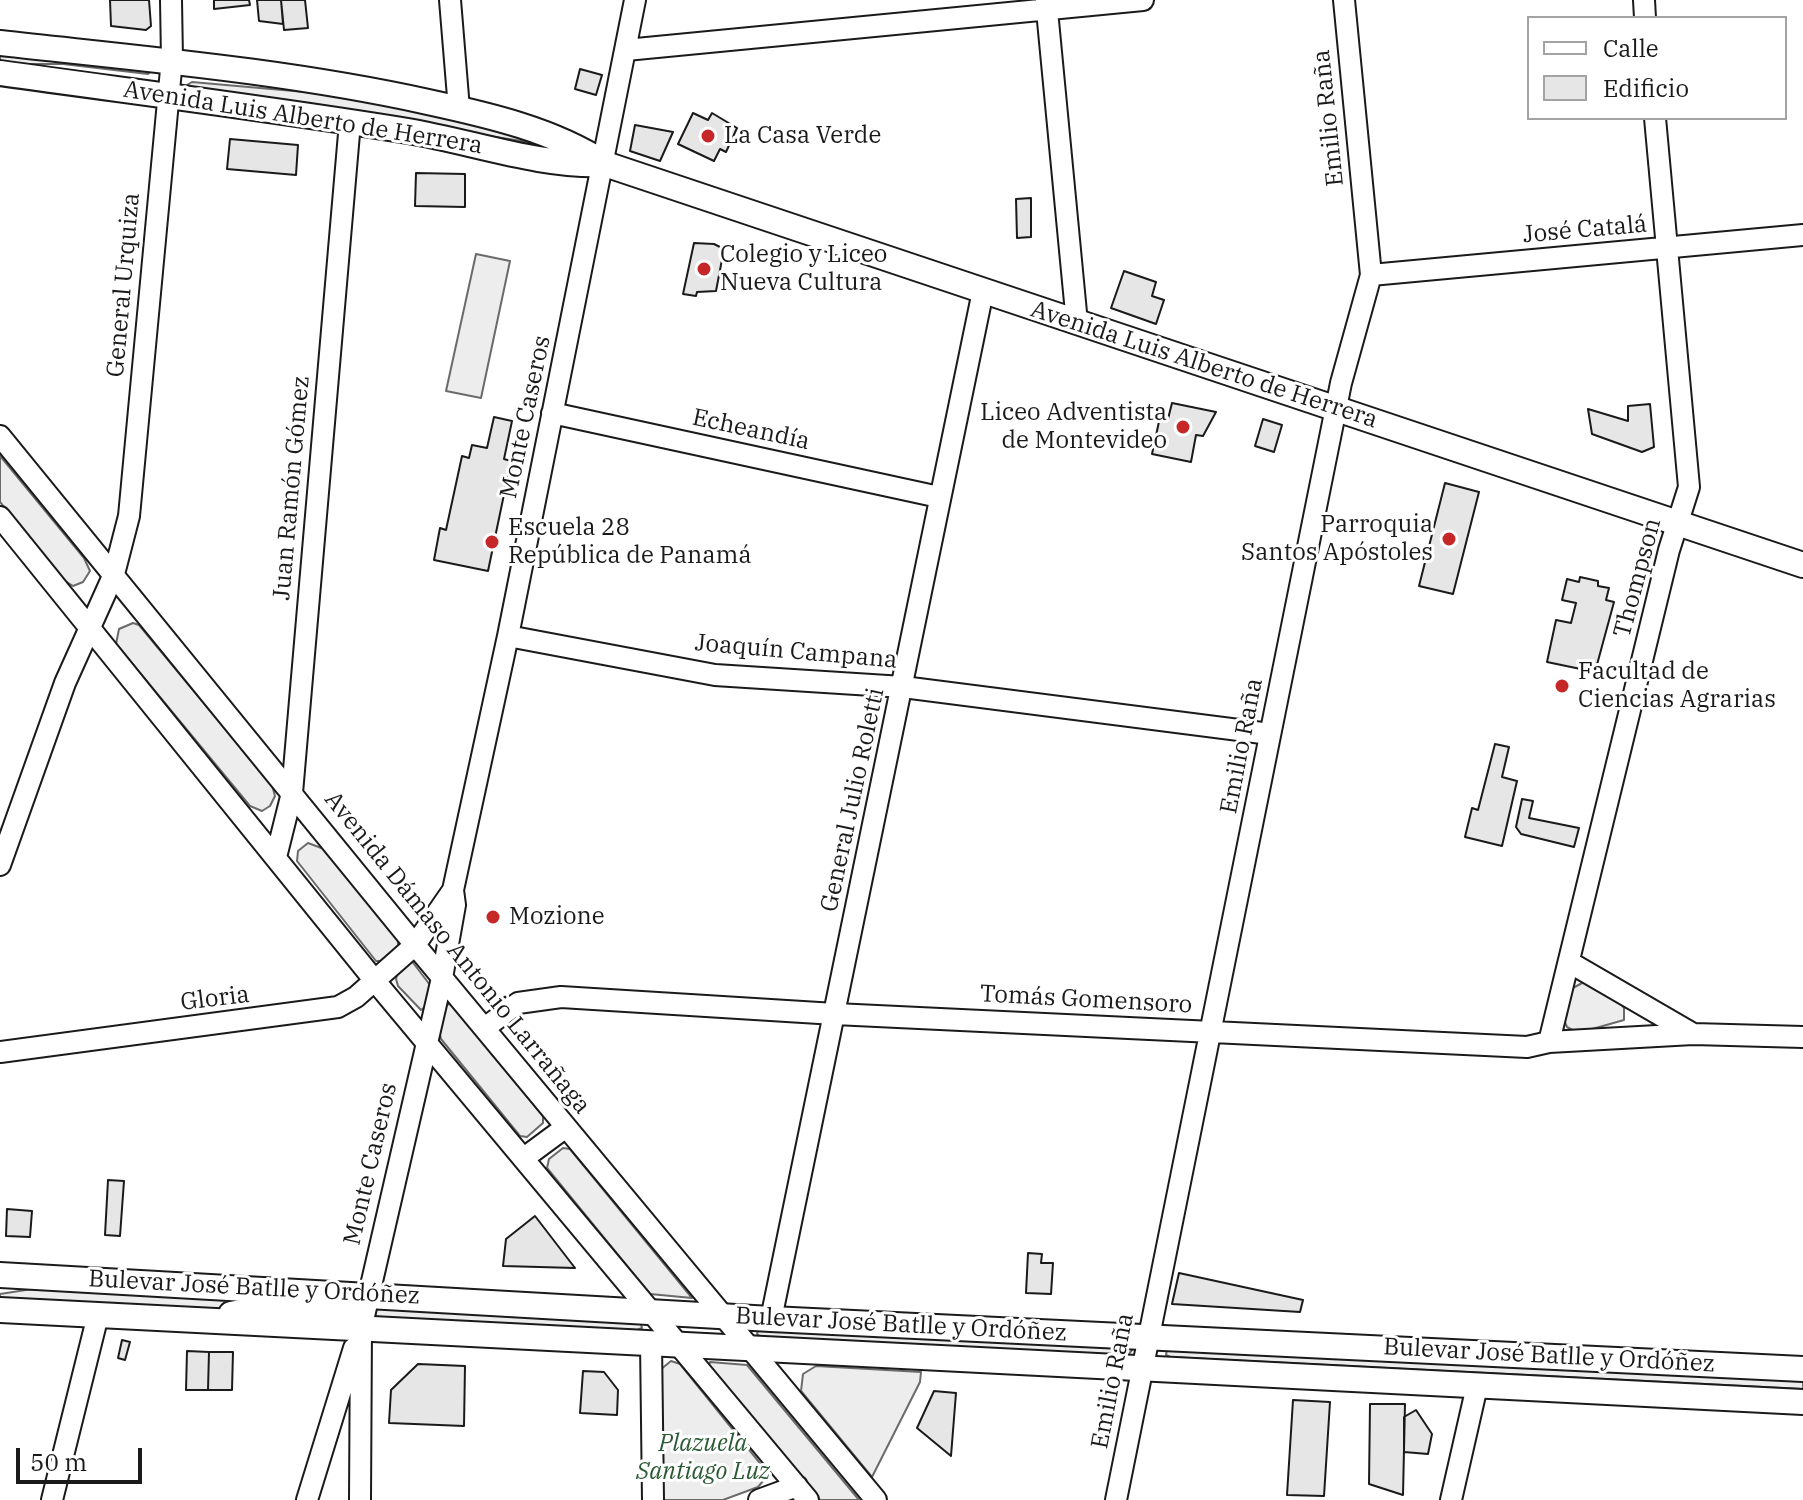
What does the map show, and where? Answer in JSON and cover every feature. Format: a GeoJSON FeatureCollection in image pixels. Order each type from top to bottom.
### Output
{"type":"FeatureCollection","features":[{"type":"Feature","properties":{"kind":"main road","name":"Avenida Luis Alberto de Herrera"},"geometry":{"type":"LineString","coordinates":[[0,43],[172,59],[363,88],[459,109],[579,147],[605,164],[1803,565]]}},
{"type":"Feature","properties":{"kind":"main road","name":"Avenida Luis Alberto de Herrera"},"geometry":{"type":"LineString","coordinates":[[0,73],[462,140],[575,166],[605,164]]}},
{"type":"Feature","properties":{"kind":"main road","name":"Bulevar José Batlle y Ordóñez"},"geometry":{"type":"LineString","coordinates":[[0,1275],[771,1319],[1803,1369]]}},
{"type":"Feature","properties":{"kind":"main road"},"geometry":{"type":"LineString","coordinates":[[0,1289],[22,1287],[41,1276]]}},
{"type":"Feature","properties":{"kind":"main road"},"geometry":{"type":"LineString","coordinates":[[210,1321],[266,1307],[344,1312],[357,1309],[367,1295]]}},
{"type":"Feature","properties":{"kind":"main road","name":"Bulevar José Batlle y Ordóñez"},"geometry":{"type":"LineString","coordinates":[[0,1310],[497,1338],[677,1343],[1803,1402]]}},
{"type":"Feature","properties":{"kind":"street","name":"General Urquiza"},"geometry":{"type":"LineString","coordinates":[[0,865],[65,683],[114,574],[129,516],[172,59],[171,0]]}},
{"type":"Feature","properties":{"kind":"street"},"geometry":{"type":"LineString","coordinates":[[450,0],[459,109]]}},
{"type":"Feature","properties":{"kind":"street","name":"Monte Caseros"},"geometry":{"type":"LineString","coordinates":[[360,1500],[361,1329],[367,1295],[442,978],[455,905],[453,890],[605,164],[635,0]]}},
{"type":"Feature","properties":{"kind":"street"},"geometry":{"type":"LineString","coordinates":[[626,50],[1047,4],[1143,0]]}},
{"type":"Feature","properties":{"kind":"street","name":"Emilio Raña"},"geometry":{"type":"LineString","coordinates":[[1116,1500],[1341,383],[1371,275],[1344,0]]}},
{"type":"Feature","properties":{"kind":"street"},"geometry":{"type":"LineString","coordinates":[[1047,4],[1077,323]]}},
{"type":"Feature","properties":{"kind":"street","name":"Thompson"},"geometry":{"type":"LineString","coordinates":[[1549,1042],[1689,487],[1655,120]]}},
{"type":"Feature","properties":{"kind":"street","name":"Juan Ramón Gómez"},"geometry":{"type":"LineString","coordinates":[[276,857],[292,793],[350,122]]}},
{"type":"Feature","properties":{"kind":"street","name":"José Catalá"},"geometry":{"type":"LineString","coordinates":[[1371,275],[1803,235]]}},
{"type":"Feature","properties":{"kind":"street","name":"General Julio Roletti"},"geometry":{"type":"LineString","coordinates":[[771,1319],[983,291]]}},
{"type":"Feature","properties":{"kind":"street","name":"Echeandía"},"geometry":{"type":"LineString","coordinates":[[552,413],[939,497]]}},
{"type":"Feature","properties":{"kind":"street","name":"Avenida Dámaso Antonio Larrañaga"},"geometry":{"type":"LineString","coordinates":[[0,436],[442,978],[486,1027],[876,1500]]}},
{"type":"Feature","properties":{"kind":"street"},"geometry":{"type":"LineString","coordinates":[[0,517],[375,981],[803,1493]]}},
{"type":"Feature","properties":{"kind":"street","name":"Joaquín Campana"},"geometry":{"type":"LineString","coordinates":[[508,636],[715,675],[903,687],[1270,734]]}},
{"type":"Feature","properties":{"kind":"street","name":"Monte Caseros"},"geometry":{"type":"LineString","coordinates":[[415,945],[453,890]]}},
{"type":"Feature","properties":{"kind":"street","name":"Gloria"},"geometry":{"type":"LineString","coordinates":[[0,1052],[338,1007],[375,981],[415,945]]}},
{"type":"Feature","properties":{"kind":"street","name":"Tomás Gomensoro"},"geometry":{"type":"LineString","coordinates":[[1569,962],[1693,1034]]}},
{"type":"Feature","properties":{"kind":"street","name":"Tomás Gomensoro"},"geometry":{"type":"LineString","coordinates":[[486,1027],[518,1003],[543,998],[1527,1047],[1549,1042],[1693,1034],[1803,1037]]}},
{"type":"Feature","properties":{"kind":"street"},"geometry":{"type":"LineString","coordinates":[[524,1158],[566,1127]]}},
{"type":"Feature","properties":{"kind":"street"},"geometry":{"type":"LineString","coordinates":[[52,1500],[98,1315]]}},
{"type":"Feature","properties":{"kind":"street"},"geometry":{"type":"LineString","coordinates":[[307,1500],[361,1329]]}},
{"type":"Feature","properties":{"kind":"street"},"geometry":{"type":"LineString","coordinates":[[651,1342],[653,1500]]}},
{"type":"Feature","properties":{"kind":"street"},"geometry":{"type":"LineString","coordinates":[[1451,1500],[1477,1386]]}},
{"type":"Feature","properties":{"kind":"street"},"geometry":{"type":"LineString","coordinates":[[759,1500],[803,1493]]}},
{"type":"Feature","properties":{"kind":"shaded area"},"geometry":{"type":"Polygon","coordinates":[[[0,56],[156,67],[148,74],[63,64],[0,64],[0,56]]]}},
{"type":"Feature","properties":{"kind":"shaded area"},"geometry":{"type":"Polygon","coordinates":[[[192,82],[373,98],[441,113],[547,145],[188,89],[187,85],[192,82]]]}},
{"type":"Feature","properties":{"kind":"shaded area"},"geometry":{"type":"Polygon","coordinates":[[[476,254],[510,261],[481,398],[446,391],[476,254]]]}},
{"type":"Feature","properties":{"kind":"shaded area"},"geometry":{"type":"Polygon","coordinates":[[[0,456],[84,558],[90,571],[83,582],[73,586],[62,579],[0,502],[0,456]]]}},
{"type":"Feature","properties":{"kind":"shaded area"},"geometry":{"type":"Polygon","coordinates":[[[133,623],[139,625],[272,785],[275,796],[270,806],[262,811],[250,806],[116,644],[119,629],[133,623]]]}},
{"type":"Feature","properties":{"kind":"shaded area"},"geometry":{"type":"Polygon","coordinates":[[[308,843],[324,849],[398,939],[398,946],[382,961],[376,961],[297,861],[298,851],[308,843]]]}},
{"type":"Feature","properties":{"kind":"shaded area"},"geometry":{"type":"Polygon","coordinates":[[[411,960],[430,985],[425,1007],[421,1010],[398,986],[396,979],[398,971],[411,960]]]}},
{"type":"Feature","properties":{"kind":"shaded area"},"geometry":{"type":"Polygon","coordinates":[[[1584,982],[1620,1003],[1624,1008],[1624,1020],[1578,1033],[1567,1027],[1564,1020],[1571,989],[1584,982]]]}},
{"type":"Feature","properties":{"kind":"shaded area"},"geometry":{"type":"Polygon","coordinates":[[[451,1004],[543,1116],[543,1123],[527,1137],[520,1136],[441,1039],[439,1031],[445,1005],[451,1004]]]}},
{"type":"Feature","properties":{"kind":"shaded area"},"geometry":{"type":"Polygon","coordinates":[[[563,1148],[570,1149],[692,1298],[650,1294],[547,1168],[549,1159],[563,1148]]]}},
{"type":"Feature","properties":{"kind":"shaded area"},"geometry":{"type":"Polygon","coordinates":[[[32,1289],[330,1303],[209,1310],[0,1299],[0,1294],[32,1289]]]}},
{"type":"Feature","properties":{"kind":"shaded area"},"geometry":{"type":"Polygon","coordinates":[[[378,1308],[641,1324],[642,1328],[378,1318],[374,1314],[378,1308]]]}},
{"type":"Feature","properties":{"kind":"shaded area"},"geometry":{"type":"Polygon","coordinates":[[[759,1328],[1131,1347],[1132,1350],[1127,1356],[762,1338],[757,1334],[759,1328]]]}},
{"type":"Feature","properties":{"kind":"shaded area"},"geometry":{"type":"Polygon","coordinates":[[[1167,1349],[1803,1381],[1803,1389],[1170,1357],[1166,1355],[1167,1349]]]}},
{"type":"Feature","properties":{"kind":"shaded area","name":"Plazuela Santiago Luz"},"geometry":{"type":"Polygon","coordinates":[[[671,1361],[680,1364],[763,1467],[763,1481],[758,1487],[723,1500],[663,1500],[660,1370],[671,1361]]]}},
{"type":"Feature","properties":{"kind":"shaded area"},"geometry":{"type":"Polygon","coordinates":[[[710,1362],[747,1365],[859,1500],[820,1500],[709,1365],[710,1362]]]}},
{"type":"Feature","properties":{"kind":"shaded area"},"geometry":{"type":"Polygon","coordinates":[[[816,1366],[921,1372],[920,1382],[872,1477],[801,1391],[803,1374],[816,1366]]]}},
{"type":"Feature","properties":{"kind":"building"},"geometry":{"type":"Polygon","coordinates":[[[110,0],[149,0],[151,26],[146,30],[111,26],[110,0]]]}},
{"type":"Feature","properties":{"kind":"building"},"geometry":{"type":"Polygon","coordinates":[[[214,0],[249,0],[250,5],[214,9],[214,0]]]}},
{"type":"Feature","properties":{"kind":"building"},"geometry":{"type":"Polygon","coordinates":[[[257,0],[281,0],[283,24],[259,21],[257,0]]]}},
{"type":"Feature","properties":{"kind":"building"},"geometry":{"type":"Polygon","coordinates":[[[281,0],[305,0],[308,28],[284,30],[281,0]]]}},
{"type":"Feature","properties":{"kind":"building"},"geometry":{"type":"Polygon","coordinates":[[[580,69],[602,75],[596,95],[575,89],[580,69]]]}},
{"type":"Feature","properties":{"kind":"building","name":"La Casa Verde"},"geometry":{"type":"Polygon","coordinates":[[[693,113],[708,120],[712,113],[737,128],[726,152],[720,149],[714,161],[678,144],[693,113]]]}},
{"type":"Feature","properties":{"kind":"building"},"geometry":{"type":"Polygon","coordinates":[[[635,125],[673,132],[660,161],[630,151],[635,125]]]}},
{"type":"Feature","properties":{"kind":"building"},"geometry":{"type":"Polygon","coordinates":[[[230,139],[298,145],[296,175],[227,169],[230,139]]]}},
{"type":"Feature","properties":{"kind":"building"},"geometry":{"type":"Polygon","coordinates":[[[416,173],[465,174],[465,207],[415,206],[416,173]]]}},
{"type":"Feature","properties":{"kind":"building"},"geometry":{"type":"Polygon","coordinates":[[[1031,198],[1031,237],[1017,238],[1016,199],[1031,198]]]}},
{"type":"Feature","properties":{"kind":"building","name":"Colegio y Liceo Nueva Cultura"},"geometry":{"type":"Polygon","coordinates":[[[694,243],[714,244],[724,249],[716,291],[697,292],[696,296],[683,294],[694,243]]]}},
{"type":"Feature","properties":{"kind":"building"},"geometry":{"type":"Polygon","coordinates":[[[1124,271],[1156,282],[1152,296],[1164,300],[1156,324],[1111,308],[1124,271]]]}},
{"type":"Feature","properties":{"kind":"building","name":"Liceo Adventista de Montevideo"},"geometry":{"type":"Polygon","coordinates":[[[1172,403],[1216,412],[1203,436],[1196,435],[1191,462],[1152,454],[1160,417],[1168,419],[1172,403]]]}},
{"type":"Feature","properties":{"kind":"building"},"geometry":{"type":"Polygon","coordinates":[[[1650,404],[1654,447],[1642,452],[1592,434],[1588,409],[1628,421],[1628,406],[1650,404]]]}},
{"type":"Feature","properties":{"kind":"building"},"geometry":{"type":"Polygon","coordinates":[[[494,417],[512,421],[504,459],[511,461],[488,571],[434,560],[440,528],[446,530],[462,456],[469,458],[472,445],[487,448],[494,417]]]}},
{"type":"Feature","properties":{"kind":"building"},"geometry":{"type":"Polygon","coordinates":[[[1263,419],[1282,425],[1274,452],[1255,446],[1263,419]]]}},
{"type":"Feature","properties":{"kind":"building","name":"Parroquia Santos Apóstoles"},"geometry":{"type":"Polygon","coordinates":[[[1445,483],[1479,492],[1453,594],[1419,586],[1445,483]]]}},
{"type":"Feature","properties":{"kind":"building"},"geometry":{"type":"Polygon","coordinates":[[[1580,577],[1598,581],[1598,586],[1609,588],[1606,600],[1614,602],[1595,672],[1547,662],[1556,620],[1571,623],[1576,603],[1562,600],[1567,579],[1579,582],[1580,577]]]}},
{"type":"Feature","properties":{"kind":"building"},"geometry":{"type":"Polygon","coordinates":[[[1495,744],[1509,747],[1502,777],[1517,781],[1502,846],[1465,837],[1472,808],[1478,810],[1495,744]]]}},
{"type":"Feature","properties":{"kind":"building"},"geometry":{"type":"Polygon","coordinates":[[[1522,799],[1533,801],[1529,818],[1579,828],[1574,847],[1521,834],[1516,827],[1522,799]]]}},
{"type":"Feature","properties":{"kind":"building"},"geometry":{"type":"Polygon","coordinates":[[[108,1180],[124,1181],[120,1236],[105,1235],[108,1180]]]}},
{"type":"Feature","properties":{"kind":"building"},"geometry":{"type":"Polygon","coordinates":[[[7,1209],[32,1211],[30,1237],[6,1236],[7,1209]]]}},
{"type":"Feature","properties":{"kind":"building"},"geometry":{"type":"Polygon","coordinates":[[[535,1216],[575,1268],[503,1266],[506,1239],[535,1216]]]}},
{"type":"Feature","properties":{"kind":"building"},"geometry":{"type":"Polygon","coordinates":[[[1028,1253],[1042,1254],[1041,1263],[1053,1263],[1051,1294],[1026,1293],[1028,1253]]]}},
{"type":"Feature","properties":{"kind":"building"},"geometry":{"type":"Polygon","coordinates":[[[1179,1273],[1303,1300],[1300,1312],[1172,1304],[1179,1273]]]}},
{"type":"Feature","properties":{"kind":"building"},"geometry":{"type":"Polygon","coordinates":[[[122,1340],[130,1342],[125,1360],[118,1358],[122,1340]]]}},
{"type":"Feature","properties":{"kind":"building"},"geometry":{"type":"Polygon","coordinates":[[[187,1351],[209,1352],[208,1390],[186,1390],[187,1351]]]}},
{"type":"Feature","properties":{"kind":"building"},"geometry":{"type":"Polygon","coordinates":[[[209,1352],[233,1352],[232,1390],[208,1390],[209,1352]]]}},
{"type":"Feature","properties":{"kind":"building"},"geometry":{"type":"Polygon","coordinates":[[[418,1364],[465,1366],[464,1426],[389,1423],[391,1390],[418,1364]]]}},
{"type":"Feature","properties":{"kind":"building"},"geometry":{"type":"Polygon","coordinates":[[[583,1371],[604,1372],[618,1390],[617,1415],[580,1413],[583,1371]]]}},
{"type":"Feature","properties":{"kind":"building"},"geometry":{"type":"Polygon","coordinates":[[[934,1391],[956,1393],[951,1456],[917,1428],[934,1391]]]}},
{"type":"Feature","properties":{"kind":"building"},"geometry":{"type":"Polygon","coordinates":[[[1293,1400],[1330,1402],[1324,1496],[1287,1495],[1293,1400]]]}},
{"type":"Feature","properties":{"kind":"building"},"geometry":{"type":"Polygon","coordinates":[[[1370,1404],[1405,1404],[1403,1495],[1369,1484],[1370,1404]]]}},
{"type":"Feature","properties":{"kind":"building"},"geometry":{"type":"Polygon","coordinates":[[[1416,1410],[1432,1434],[1428,1454],[1404,1452],[1404,1417],[1416,1410]]]}},
{"type":"Feature","properties":{"kind":"place","name":"La Casa Verde"},"geometry":{"type":"Point","coordinates":[708,136]}},
{"type":"Feature","properties":{"kind":"place","name":"Colegio y Liceo Nueva Cultura"},"geometry":{"type":"Point","coordinates":[704,269]}},
{"type":"Feature","properties":{"kind":"place","name":"Liceo Adventista de Montevideo"},"geometry":{"type":"Point","coordinates":[1183,427]}},
{"type":"Feature","properties":{"kind":"place","name":"Parroquia Santos Apóstoles"},"geometry":{"type":"Point","coordinates":[1449,539]}},
{"type":"Feature","properties":{"kind":"place","name":"Escuela 28 República de Panamá"},"geometry":{"type":"Point","coordinates":[492,542]}},
{"type":"Feature","properties":{"kind":"place","name":"Facultad de Ciencias Agrarias"},"geometry":{"type":"Point","coordinates":[1562,686]}},
{"type":"Feature","properties":{"kind":"place","name":"Mozione"},"geometry":{"type":"Point","coordinates":[493,917]}}]}
